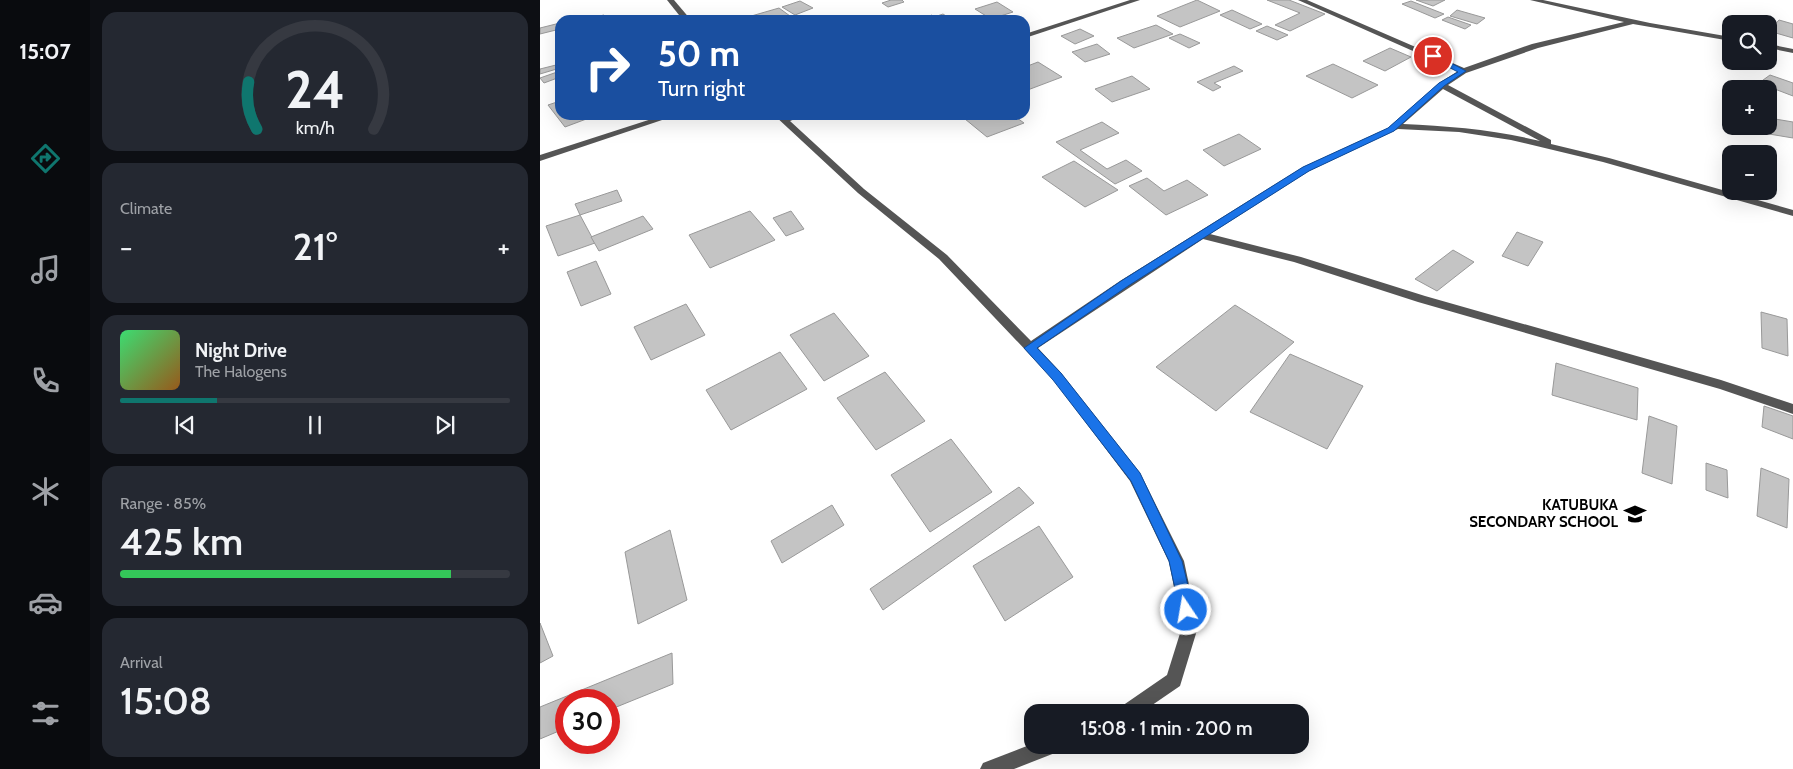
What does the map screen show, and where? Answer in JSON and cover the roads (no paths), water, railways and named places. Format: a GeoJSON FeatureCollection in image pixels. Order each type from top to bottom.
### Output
{"type":"FeatureCollection","features":[{"type":"Feature","properties":{"kind":"street"},"geometry":{"type":"LineString","coordinates":[[670,0],[682,15]]}},
{"type":"Feature","properties":{"kind":"street"},"geometry":{"type":"LineString","coordinates":[[1030,34],[1137,0]]}},
{"type":"Feature","properties":{"kind":"street"},"geometry":{"type":"LineString","coordinates":[[1301,0],[1451,64],[1463,71]]}},
{"type":"Feature","properties":{"kind":"street"},"geometry":{"type":"LineString","coordinates":[[1533,0],[1634,22],[1722,37]]}},
{"type":"Feature","properties":{"kind":"street"},"geometry":{"type":"LineString","coordinates":[[1029,348],[1201,235],[1306,169],[1395,126],[1442,85],[1463,71],[1535,46],[1634,22]]}},
{"type":"Feature","properties":{"kind":"street"},"geometry":{"type":"LineString","coordinates":[[1777,48],[1793,51]]}},
{"type":"Feature","properties":{"kind":"street"},"geometry":{"type":"LineString","coordinates":[[1442,85],[1561,149]]}},
{"type":"Feature","properties":{"kind":"street"},"geometry":{"type":"LineString","coordinates":[[540,158],[658,120]]}},
{"type":"Feature","properties":{"kind":"street"},"geometry":{"type":"LineString","coordinates":[[783,120],[861,191],[943,257],[1057,376],[1135,477],[1176,561],[1190,627],[1174,680],[1140,704]]}},
{"type":"Feature","properties":{"kind":"street"},"geometry":{"type":"LineString","coordinates":[[1395,126],[1459,129],[1511,137],[1793,213]]}},
{"type":"Feature","properties":{"kind":"street"},"geometry":{"type":"LineString","coordinates":[[1201,235],[1297,259],[1422,300],[1721,385],[1793,409]]}},
{"type":"Feature","properties":{"kind":"street"},"geometry":{"type":"LineString","coordinates":[[989,769],[1030,754]]}},
{"type":"Feature","properties":{"kind":"place","name":"KATUBUKA SECONDARY SCHOOL"},"geometry":{"type":"Point","coordinates":[1635,514]}}]}
